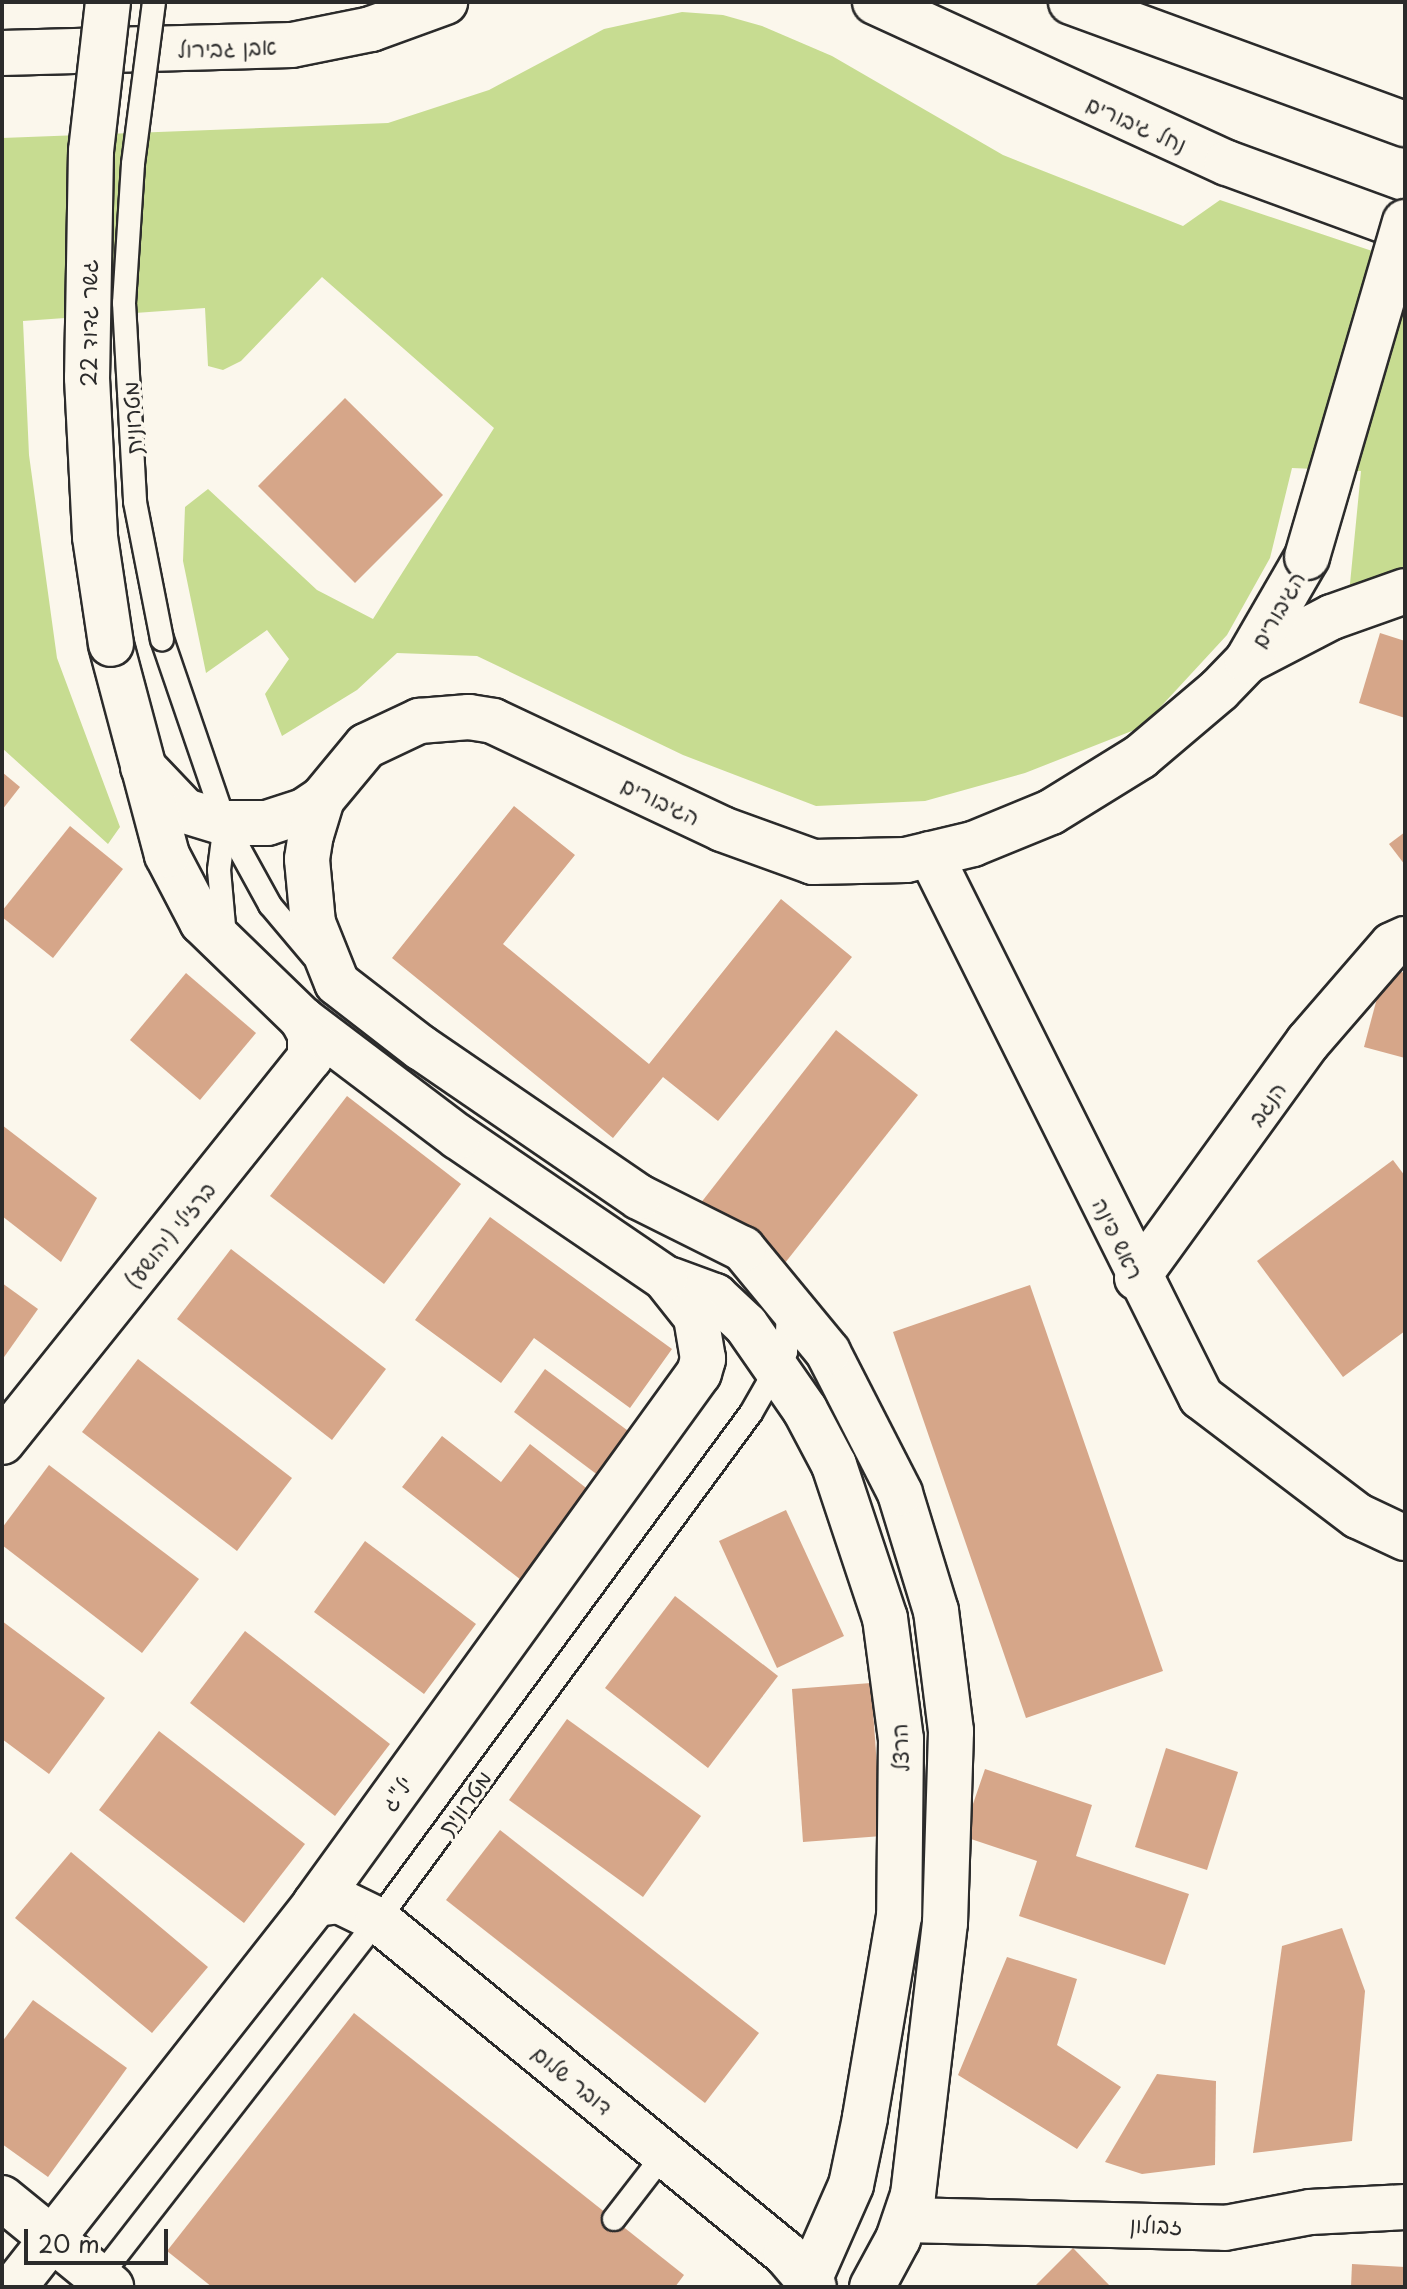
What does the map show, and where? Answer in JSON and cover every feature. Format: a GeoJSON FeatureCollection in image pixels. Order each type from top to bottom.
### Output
{"type":"FeatureCollection","features":[{"type":"Feature","properties":{"kind":"street","name":"גשר גדוד 22"},"geometry":{"type":"LineString","coordinates":[[108,2],[91,151],[87,270],[95,537],[111,644],[138,759]]}},
{"type":"Feature","properties":{"kind":"street","name":"אבן גבירול"},"geometry":{"type":"LineString","coordinates":[[2,53],[292,45],[371,29],[445,2]]}},
{"type":"Feature","properties":{"kind":"street","name":"נחל גיבורים"},"geometry":{"type":"LineString","coordinates":[[875,2],[1227,163],[1405,225]]}},
{"type":"Feature","properties":{"kind":"street"},"geometry":{"type":"LineString","coordinates":[[1071,2],[1405,124]]}},
{"type":"Feature","properties":{"kind":"street","name":"הגיבורים"},"geometry":{"type":"LineString","coordinates":[[786,1295],[743,1249],[639,1197],[421,1048],[337,983],[322,953],[309,894],[307,859],[322,799],[366,746],[390,732],[419,721],[469,717],[493,721],[722,829],[813,862],[854,865],[930,854],[973,844],[1051,812],[1140,757],[1247,661],[1307,557],[1405,225]]}},
{"type":"Feature","properties":{"kind":"street"},"geometry":{"type":"LineString","coordinates":[[1247,661],[1332,617],[1405,591]]}},
{"type":"Feature","properties":{"kind":"street"},"geometry":{"type":"LineString","coordinates":[[138,759],[169,800],[185,811],[225,823],[267,823],[304,811],[322,799]]}},
{"type":"Feature","properties":{"kind":"street"},"geometry":{"type":"LineString","coordinates":[[138,759],[184,895],[226,947],[302,1019],[458,1137],[665,1278]]}},
{"type":"Feature","properties":{"kind":"street","name":"ראש פינה"},"geometry":{"type":"LineString","coordinates":[[930,854],[1137,1278],[1201,1397],[1358,1516],[1405,1538]]}},
{"type":"Feature","properties":{"kind":"street","name":"הנגב"},"geometry":{"type":"LineString","coordinates":[[1137,1278],[1308,1042],[1392,945],[1405,939]]}},
{"type":"Feature","properties":{"kind":"street","name":"ברזילי (יהושע)"},"geometry":{"type":"LineString","coordinates":[[2,1442],[310,1058],[310,1034],[302,1019]]}},
{"type":"Feature","properties":{"kind":"street","name":"הרצל"},"geometry":{"type":"LineString","coordinates":[[665,1278],[715,1296],[746,1325],[778,1370],[834,1465],[860,1535],[885,1618],[901,1739],[899,1916],[851,2185],[807,2285]]}},
{"type":"Feature","properties":{"kind":"street","name":"יל\"ג"},"geometry":{"type":"LineString","coordinates":[[14,2287],[55,2240],[315,1904],[699,1373],[703,1359],[696,1317],[665,1278]]}},
{"type":"Feature","properties":{"kind":"street"},"geometry":{"type":"LineString","coordinates":[[786,1295],[828,1352],[894,1480],[920,1547],[938,1626],[951,1731],[945,1923],[919,2167],[905,2220],[872,2287]]}},
{"type":"Feature","properties":{"kind":"street","name":"דובר שלום"},"geometry":{"type":"LineString","coordinates":[[315,1904],[339,1901],[378,1920],[665,2153],[807,2285]]}},
{"type":"Feature","properties":{"kind":"street"},"geometry":{"type":"LineString","coordinates":[[2,2198],[55,2240],[101,2284]]}},
{"type":"Feature","properties":{"kind":"street","name":"זבולון"},"geometry":{"type":"LineString","coordinates":[[905,2220],[1225,2228],[1310,2212],[1405,2207]]}},
{"type":"Feature","properties":{"kind":"lane","name":"מטרונית"},"geometry":{"type":"LineString","coordinates":[[154,2],[133,164],[124,303],[135,502],[162,639],[225,823],[270,905],[337,983]]}},
{"type":"Feature","properties":{"kind":"lane","name":"מטרונית"},"geometry":{"type":"LineString","coordinates":[[225,823],[219,870],[226,947]]}},
{"type":"Feature","properties":{"kind":"lane","name":"מטרונית"},"geometry":{"type":"LineString","coordinates":[[101,2284],[378,1920],[778,1370],[789,1325],[786,1295]]}},
{"type":"Feature","properties":{"kind":"lane"},"geometry":{"type":"LineString","coordinates":[[614,2219],[665,2153]]}},
{"type":"Feature","properties":{"kind":"green space"},"geometry":{"type":"Polygon","coordinates":[[[682,12],[723,15],[762,26],[832,56],[1003,155],[1183,226],[1220,200],[1405,262],[1405,570],[1349,594],[1361,471],[1292,468],[1270,558],[1227,635],[1142,727],[1025,773],[925,801],[816,806],[683,755],[477,656],[397,653],[357,690],[282,736],[265,694],[289,659],[267,630],[206,673],[183,561],[185,507],[208,489],[317,590],[373,619],[494,428],[322,277],[241,361],[223,370],[208,366],[205,308],[23,321],[29,455],[57,658],[120,827],[108,844],[2,748],[2,138],[388,123],[489,90],[604,29],[682,12]]]}},
{"type":"Feature","properties":{"kind":"building"},"geometry":{"type":"Polygon","coordinates":[[[345,398],[443,495],[355,583],[258,486],[345,398]]]}},
{"type":"Feature","properties":{"kind":"building"},"geometry":{"type":"Polygon","coordinates":[[[1380,633],[1405,641],[1405,718],[1359,703],[1380,633]]]}},
{"type":"Feature","properties":{"kind":"building"},"geometry":{"type":"Polygon","coordinates":[[[2,772],[20,787],[2,810],[2,772]]]}},
{"type":"Feature","properties":{"kind":"building"},"geometry":{"type":"Polygon","coordinates":[[[514,806],[575,855],[503,944],[649,1064],[781,899],[852,957],[718,1121],[663,1077],[613,1138],[392,958],[514,806]]]}},
{"type":"Feature","properties":{"kind":"building"},"geometry":{"type":"Polygon","coordinates":[[[70,826],[123,869],[53,958],[2,917],[2,911],[70,826]]]}},
{"type":"Feature","properties":{"kind":"building"},"geometry":{"type":"Polygon","coordinates":[[[1405,832],[1405,865],[1389,844],[1405,832]]]}},
{"type":"Feature","properties":{"kind":"building"},"geometry":{"type":"Polygon","coordinates":[[[1385,968],[1405,973],[1405,1058],[1364,1047],[1385,968]]]}},
{"type":"Feature","properties":{"kind":"building"},"geometry":{"type":"Polygon","coordinates":[[[186,973],[256,1033],[200,1100],[130,1040],[186,973]]]}},
{"type":"Feature","properties":{"kind":"building"},"geometry":{"type":"Polygon","coordinates":[[[836,1030],[918,1095],[781,1268],[700,1204],[836,1030]]]}},
{"type":"Feature","properties":{"kind":"building"},"geometry":{"type":"Polygon","coordinates":[[[347,1096],[461,1184],[384,1284],[270,1196],[347,1096]]]}},
{"type":"Feature","properties":{"kind":"building"},"geometry":{"type":"Polygon","coordinates":[[[2,1125],[97,1198],[61,1262],[2,1216],[2,1125]]]}},
{"type":"Feature","properties":{"kind":"building"},"geometry":{"type":"Polygon","coordinates":[[[1393,1160],[1405,1176],[1405,1331],[1343,1377],[1257,1261],[1393,1160]]]}},
{"type":"Feature","properties":{"kind":"building"},"geometry":{"type":"Polygon","coordinates":[[[490,1217],[672,1349],[630,1408],[534,1338],[501,1383],[415,1320],[490,1217]]]}},
{"type":"Feature","properties":{"kind":"building"},"geometry":{"type":"Polygon","coordinates":[[[231,1249],[386,1369],[332,1440],[177,1319],[231,1249]]]}},
{"type":"Feature","properties":{"kind":"building"},"geometry":{"type":"Polygon","coordinates":[[[2,1283],[38,1309],[2,1360],[2,1283]]]}},
{"type":"Feature","properties":{"kind":"building"},"geometry":{"type":"Polygon","coordinates":[[[1030,1285],[1163,1671],[1026,1718],[893,1332],[1030,1285]]]}},
{"type":"Feature","properties":{"kind":"building"},"geometry":{"type":"Polygon","coordinates":[[[138,1359],[292,1478],[237,1551],[82,1432],[138,1359]]]}},
{"type":"Feature","properties":{"kind":"building"},"geometry":{"type":"Polygon","coordinates":[[[545,1369],[639,1439],[607,1482],[514,1412],[545,1369]]]}},
{"type":"Feature","properties":{"kind":"building"},"geometry":{"type":"Polygon","coordinates":[[[442,1436],[501,1482],[530,1444],[590,1491],[521,1580],[402,1487],[442,1436]]]}},
{"type":"Feature","properties":{"kind":"building"},"geometry":{"type":"Polygon","coordinates":[[[49,1465],[199,1579],[142,1653],[2,1545],[2,1528],[49,1465]]]}},
{"type":"Feature","properties":{"kind":"building"},"geometry":{"type":"Polygon","coordinates":[[[786,1510],[844,1636],[777,1668],[719,1541],[786,1510]]]}},
{"type":"Feature","properties":{"kind":"building"},"geometry":{"type":"Polygon","coordinates":[[[365,1541],[476,1624],[424,1694],[314,1612],[365,1541]]]}},
{"type":"Feature","properties":{"kind":"building"},"geometry":{"type":"Polygon","coordinates":[[[675,1596],[778,1676],[708,1768],[605,1688],[675,1596]]]}},
{"type":"Feature","properties":{"kind":"building"},"geometry":{"type":"Polygon","coordinates":[[[2,1621],[105,1698],[49,1774],[2,1739],[2,1621]]]}},
{"type":"Feature","properties":{"kind":"building"},"geometry":{"type":"Polygon","coordinates":[[[245,1631],[390,1744],[335,1816],[190,1703],[245,1631]]]}},
{"type":"Feature","properties":{"kind":"building"},"geometry":{"type":"Polygon","coordinates":[[[871,1683],[882,1836],[803,1842],[792,1689],[871,1683]]]}},
{"type":"Feature","properties":{"kind":"building"},"geometry":{"type":"Polygon","coordinates":[[[567,1719],[701,1816],[643,1897],[509,1800],[567,1719]]]}},
{"type":"Feature","properties":{"kind":"building"},"geometry":{"type":"Polygon","coordinates":[[[159,1731],[305,1844],[244,1923],[99,1810],[159,1731]]]}},
{"type":"Feature","properties":{"kind":"building"},"geometry":{"type":"Polygon","coordinates":[[[1166,1748],[1238,1772],[1207,1870],[1135,1847],[1166,1748]]]}},
{"type":"Feature","properties":{"kind":"building"},"geometry":{"type":"Polygon","coordinates":[[[985,1769],[1092,1805],[1076,1856],[1189,1894],[1165,1965],[1019,1916],[1037,1861],[962,1836],[985,1769]]]}},
{"type":"Feature","properties":{"kind":"building"},"geometry":{"type":"Polygon","coordinates":[[[500,1830],[759,2033],[705,2103],[446,1900],[500,1830]]]}},
{"type":"Feature","properties":{"kind":"building"},"geometry":{"type":"Polygon","coordinates":[[[71,1852],[208,1967],[152,2033],[15,1918],[71,1852]]]}},
{"type":"Feature","properties":{"kind":"building"},"geometry":{"type":"Polygon","coordinates":[[[1342,1928],[1365,1991],[1352,2141],[1253,2153],[1282,1946],[1342,1928]]]}},
{"type":"Feature","properties":{"kind":"building"},"geometry":{"type":"Polygon","coordinates":[[[1007,1957],[1077,1979],[1057,2045],[1121,2087],[1077,2149],[958,2075],[1007,1957]]]}},
{"type":"Feature","properties":{"kind":"building"},"geometry":{"type":"Polygon","coordinates":[[[33,2000],[127,2068],[48,2177],[2,2144],[2,2042],[33,2000]]]}},
{"type":"Feature","properties":{"kind":"building"},"geometry":{"type":"Polygon","coordinates":[[[354,2013],[684,2275],[675,2287],[212,2287],[167,2251],[354,2013]]]}},
{"type":"Feature","properties":{"kind":"building"},"geometry":{"type":"Polygon","coordinates":[[[1157,2074],[1216,2081],[1215,2165],[1142,2174],[1105,2162],[1157,2074]]]}},
{"type":"Feature","properties":{"kind":"building"},"geometry":{"type":"Polygon","coordinates":[[[1073,2248],[1111,2287],[1034,2287],[1073,2248]]]}},
{"type":"Feature","properties":{"kind":"building"},"geometry":{"type":"Polygon","coordinates":[[[1352,2264],[1405,2267],[1405,2287],[1351,2287],[1352,2264]]]}}]}
